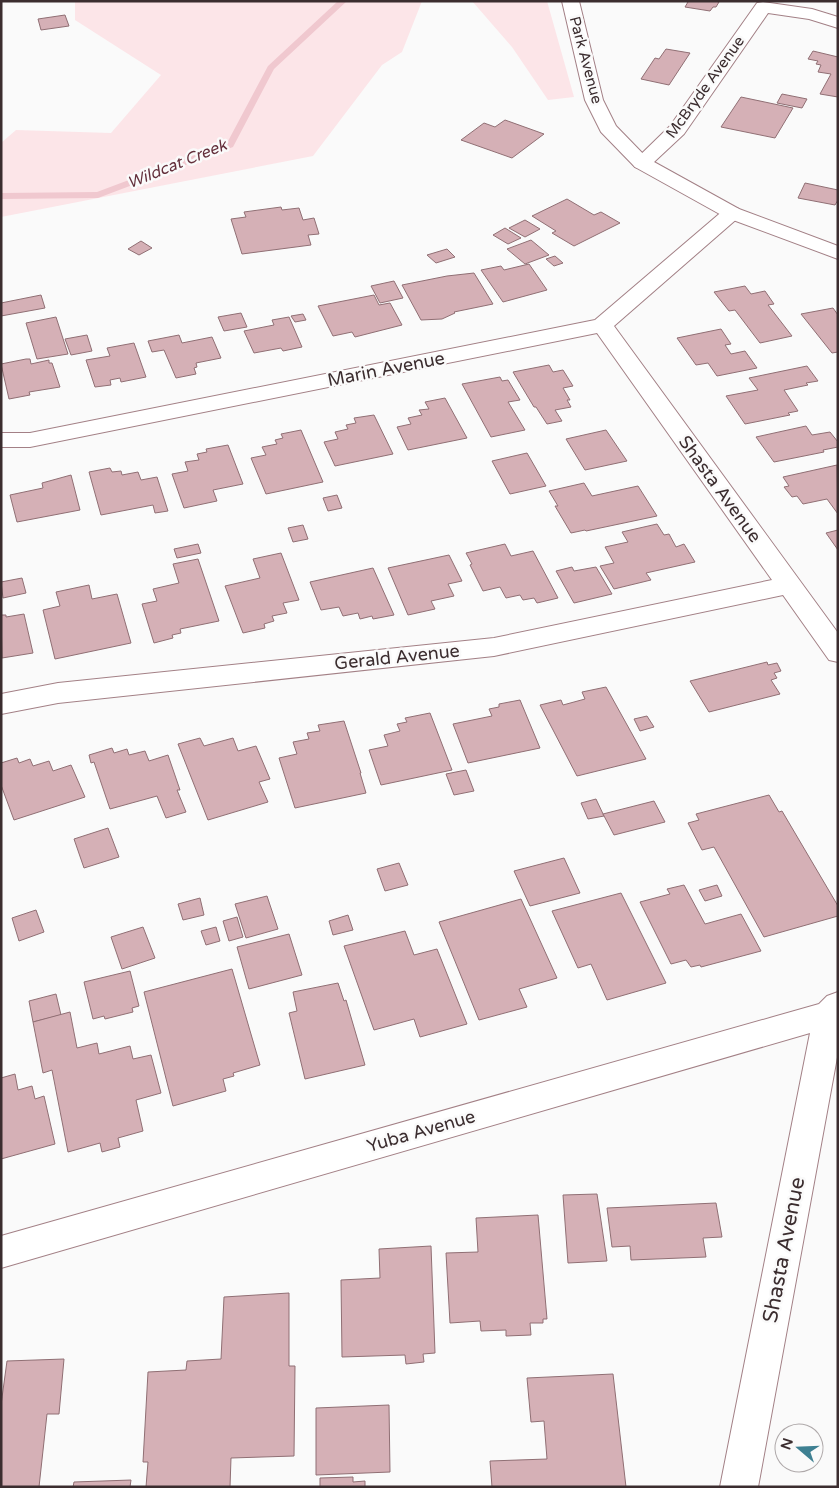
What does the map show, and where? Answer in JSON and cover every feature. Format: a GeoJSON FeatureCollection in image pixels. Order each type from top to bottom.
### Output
{"type":"FeatureCollection","features":[{"type":"Feature","properties":{"kind":"street","name":"Park Avenue"},"geometry":{"type":"LineString","coordinates":[[570,1],[594,100],[608,128],[642,163]]}},
{"type":"Feature","properties":{"kind":"street","name":"McBryde Avenue"},"geometry":{"type":"LineString","coordinates":[[642,163],[677,130],[765,4]]}},
{"type":"Feature","properties":{"kind":"street"},"geometry":{"type":"LineString","coordinates":[[765,4],[812,14],[838,23]]}},
{"type":"Feature","properties":{"kind":"street"},"geometry":{"type":"LineString","coordinates":[[642,163],[732,214],[838,253]]}},
{"type":"Feature","properties":{"kind":"street","name":"Marin Avenue"},"geometry":{"type":"LineString","coordinates":[[1,440],[30,440],[602,325],[732,214]]}},
{"type":"Feature","properties":{"kind":"street","name":"Shasta Avenue"},"geometry":{"type":"LineString","coordinates":[[602,325],[838,654]]}},
{"type":"Feature","properties":{"kind":"street","name":"Gerald Avenue"},"geometry":{"type":"LineString","coordinates":[[1,704],[58,693],[494,647],[788,585]]}},
{"type":"Feature","properties":{"kind":"street","name":"Shasta Avenue"},"geometry":{"type":"LineString","coordinates":[[739,1487],[833,1009]]}},
{"type":"Feature","properties":{"kind":"street","name":"Yuba Avenue"},"geometry":{"type":"LineString","coordinates":[[1,1252],[833,1009]]}},
{"type":"Feature","properties":{"kind":"shaded area"},"geometry":{"type":"Polygon","coordinates":[[[75,1],[422,1],[402,52],[382,65],[313,156],[1,217],[1,143],[16,130],[111,133],[161,75],[75,20],[75,1]]]}},
{"type":"Feature","properties":{"kind":"shaded area"},"geometry":{"type":"Polygon","coordinates":[[[472,1],[547,1],[574,97],[548,100],[512,47],[472,1]]]}},
{"type":"Feature","properties":{"kind":"building"},"geometry":{"type":"Polygon","coordinates":[[[684,1],[719,2],[710,11],[685,7],[688,2],[684,1]]]}},
{"type":"Feature","properties":{"kind":"building"},"geometry":{"type":"Polygon","coordinates":[[[65,15],[69,26],[41,30],[38,19],[65,15]]]}},
{"type":"Feature","properties":{"kind":"building"},"geometry":{"type":"Polygon","coordinates":[[[666,49],[690,53],[669,85],[641,79],[655,58],[659,59],[666,49]]]}},
{"type":"Feature","properties":{"kind":"building"},"geometry":{"type":"Polygon","coordinates":[[[813,51],[838,57],[838,97],[820,94],[831,74],[818,72],[821,65],[816,64],[818,61],[808,59],[813,51]]]}},
{"type":"Feature","properties":{"kind":"building"},"geometry":{"type":"Polygon","coordinates":[[[782,94],[807,99],[802,108],[777,103],[782,94]]]}},
{"type":"Feature","properties":{"kind":"building"},"geometry":{"type":"Polygon","coordinates":[[[741,97],[793,108],[775,138],[721,127],[741,97]]]}},
{"type":"Feature","properties":{"kind":"building"},"geometry":{"type":"Polygon","coordinates":[[[505,120],[544,134],[512,158],[461,140],[484,123],[495,127],[505,120]]]}},
{"type":"Feature","properties":{"kind":"building"},"geometry":{"type":"Polygon","coordinates":[[[805,183],[838,190],[838,200],[835,205],[798,198],[805,183]]]}},
{"type":"Feature","properties":{"kind":"building"},"geometry":{"type":"Polygon","coordinates":[[[567,199],[594,215],[601,212],[620,223],[574,246],[552,233],[556,231],[532,216],[567,199]]]}},
{"type":"Feature","properties":{"kind":"building"},"geometry":{"type":"Polygon","coordinates":[[[281,207],[282,210],[299,208],[303,220],[314,218],[319,234],[308,235],[311,245],[242,254],[231,219],[246,217],[244,212],[281,207]]]}},
{"type":"Feature","properties":{"kind":"building"},"geometry":{"type":"Polygon","coordinates":[[[525,220],[540,229],[525,237],[509,228],[525,220]]]}},
{"type":"Feature","properties":{"kind":"building"},"geometry":{"type":"Polygon","coordinates":[[[505,228],[521,238],[508,244],[493,235],[505,228]]]}},
{"type":"Feature","properties":{"kind":"building"},"geometry":{"type":"Polygon","coordinates":[[[531,240],[549,255],[525,264],[507,249],[531,240]]]}},
{"type":"Feature","properties":{"kind":"building"},"geometry":{"type":"Polygon","coordinates":[[[141,241],[152,248],[139,255],[128,249],[141,241]]]}},
{"type":"Feature","properties":{"kind":"building"},"geometry":{"type":"Polygon","coordinates":[[[447,249],[455,257],[436,263],[427,255],[447,249]]]}},
{"type":"Feature","properties":{"kind":"building"},"geometry":{"type":"Polygon","coordinates":[[[555,256],[563,263],[554,266],[546,259],[555,256]]]}},
{"type":"Feature","properties":{"kind":"building"},"geometry":{"type":"Polygon","coordinates":[[[529,264],[547,290],[503,302],[481,270],[501,266],[504,270],[529,264]]]}},
{"type":"Feature","properties":{"kind":"building"},"geometry":{"type":"Polygon","coordinates":[[[474,273],[493,304],[454,312],[442,319],[421,320],[402,285],[447,276],[474,273]]]}},
{"type":"Feature","properties":{"kind":"building"},"geometry":{"type":"Polygon","coordinates":[[[394,281],[403,298],[380,303],[371,286],[394,281]]]}},
{"type":"Feature","properties":{"kind":"building"},"geometry":{"type":"Polygon","coordinates":[[[745,286],[751,294],[765,291],[774,304],[768,305],[792,336],[760,343],[735,310],[729,311],[714,292],[745,286]]]}},
{"type":"Feature","properties":{"kind":"building"},"geometry":{"type":"Polygon","coordinates":[[[41,295],[45,308],[1,316],[1,303],[41,295]]]}},
{"type":"Feature","properties":{"kind":"building"},"geometry":{"type":"Polygon","coordinates":[[[374,295],[379,305],[390,303],[402,325],[355,337],[352,332],[333,336],[318,306],[374,295]]]}},
{"type":"Feature","properties":{"kind":"building"},"geometry":{"type":"Polygon","coordinates":[[[833,308],[838,315],[838,352],[832,353],[801,314],[833,308]]]}},
{"type":"Feature","properties":{"kind":"building"},"geometry":{"type":"Polygon","coordinates":[[[241,313],[247,327],[224,331],[218,317],[241,313]]]}},
{"type":"Feature","properties":{"kind":"building"},"geometry":{"type":"Polygon","coordinates":[[[303,314],[306,320],[295,322],[291,316],[303,314]]]}},
{"type":"Feature","properties":{"kind":"building"},"geometry":{"type":"Polygon","coordinates":[[[56,317],[68,354],[37,359],[26,323],[56,317]]]}},
{"type":"Feature","properties":{"kind":"building"},"geometry":{"type":"Polygon","coordinates":[[[289,317],[302,347],[283,351],[281,348],[254,353],[244,331],[274,325],[272,320],[289,317]]]}},
{"type":"Feature","properties":{"kind":"building"},"geometry":{"type":"Polygon","coordinates":[[[721,329],[731,344],[725,345],[731,354],[745,351],[757,368],[717,376],[708,363],[696,365],[677,338],[721,329]]]}},
{"type":"Feature","properties":{"kind":"building"},"geometry":{"type":"Polygon","coordinates":[[[87,335],[92,351],[71,355],[65,339],[87,335]]]}},
{"type":"Feature","properties":{"kind":"building"},"geometry":{"type":"Polygon","coordinates":[[[179,335],[182,343],[212,337],[221,358],[196,363],[197,367],[194,368],[196,374],[176,378],[164,350],[152,352],[148,341],[179,335]]]}},
{"type":"Feature","properties":{"kind":"building"},"geometry":{"type":"Polygon","coordinates":[[[134,343],[146,377],[121,382],[120,378],[110,380],[111,385],[95,387],[86,360],[110,356],[107,348],[134,343]]]}},
{"type":"Feature","properties":{"kind":"building"},"geometry":{"type":"Polygon","coordinates":[[[30,359],[31,364],[49,360],[49,363],[52,363],[60,387],[29,392],[30,395],[9,399],[1,364],[30,359]]]}},
{"type":"Feature","properties":{"kind":"building"},"geometry":{"type":"Polygon","coordinates":[[[549,365],[553,372],[563,370],[573,386],[563,388],[570,400],[567,400],[571,407],[555,410],[562,421],[547,424],[536,407],[534,407],[513,372],[549,365]]]}},
{"type":"Feature","properties":{"kind":"building"},"geometry":{"type":"Polygon","coordinates":[[[807,366],[818,381],[784,390],[798,411],[788,413],[790,415],[745,424],[726,396],[758,390],[749,378],[807,366]]]}},
{"type":"Feature","properties":{"kind":"building"},"geometry":{"type":"Polygon","coordinates":[[[500,377],[502,381],[508,380],[520,400],[508,402],[525,430],[491,437],[462,384],[500,377]]]}},
{"type":"Feature","properties":{"kind":"building"},"geometry":{"type":"Polygon","coordinates":[[[445,398],[467,438],[408,450],[397,427],[411,424],[408,418],[422,415],[419,410],[429,409],[425,402],[445,398]]]}},
{"type":"Feature","properties":{"kind":"building"},"geometry":{"type":"Polygon","coordinates":[[[374,415],[393,454],[335,466],[324,442],[338,439],[335,432],[348,429],[346,425],[356,423],[354,418],[374,415]]]}},
{"type":"Feature","properties":{"kind":"building"},"geometry":{"type":"Polygon","coordinates":[[[806,426],[812,435],[830,432],[838,442],[838,447],[823,450],[824,452],[774,462],[756,437],[806,426]]]}},
{"type":"Feature","properties":{"kind":"building"},"geometry":{"type":"Polygon","coordinates":[[[301,430],[323,482],[266,494],[251,458],[266,455],[262,447],[277,444],[275,440],[283,438],[281,434],[301,430]]]}},
{"type":"Feature","properties":{"kind":"building"},"geometry":{"type":"Polygon","coordinates":[[[606,430],[627,461],[585,470],[566,439],[606,430]]]}},
{"type":"Feature","properties":{"kind":"building"},"geometry":{"type":"Polygon","coordinates":[[[228,445],[243,484],[213,490],[217,501],[184,508],[172,474],[188,471],[185,462],[199,460],[197,454],[207,452],[206,449],[228,445]]]}},
{"type":"Feature","properties":{"kind":"building"},"geometry":{"type":"Polygon","coordinates":[[[527,453],[546,486],[510,494],[492,461],[527,453]]]}},
{"type":"Feature","properties":{"kind":"building"},"geometry":{"type":"Polygon","coordinates":[[[837,465],[838,514],[827,499],[803,504],[797,496],[792,497],[784,487],[789,486],[783,477],[837,465]]]}},
{"type":"Feature","properties":{"kind":"building"},"geometry":{"type":"Polygon","coordinates":[[[110,468],[112,472],[121,471],[122,475],[138,472],[141,480],[157,477],[168,511],[155,513],[153,505],[101,515],[89,472],[110,468]]]}},
{"type":"Feature","properties":{"kind":"building"},"geometry":{"type":"Polygon","coordinates":[[[71,475],[80,510],[17,522],[10,495],[43,488],[42,483],[71,475]]]}},
{"type":"Feature","properties":{"kind":"building"},"geometry":{"type":"Polygon","coordinates":[[[584,483],[592,496],[638,486],[657,516],[571,533],[555,506],[558,506],[549,491],[584,483]]]}},
{"type":"Feature","properties":{"kind":"building"},"geometry":{"type":"Polygon","coordinates":[[[337,495],[342,508],[328,511],[323,498],[337,495]]]}},
{"type":"Feature","properties":{"kind":"building"},"geometry":{"type":"Polygon","coordinates":[[[657,524],[664,535],[669,534],[676,547],[684,544],[695,562],[646,573],[651,580],[614,589],[600,566],[614,563],[605,547],[628,542],[622,532],[657,524]]]}},
{"type":"Feature","properties":{"kind":"building"},"geometry":{"type":"Polygon","coordinates":[[[303,525],[308,539],[293,542],[288,528],[303,525]]]}},
{"type":"Feature","properties":{"kind":"building"},"geometry":{"type":"Polygon","coordinates":[[[838,530],[838,550],[826,533],[838,530]]]}},
{"type":"Feature","properties":{"kind":"building"},"geometry":{"type":"Polygon","coordinates":[[[198,544],[201,553],[177,558],[174,549],[198,544]]]}},
{"type":"Feature","properties":{"kind":"building"},"geometry":{"type":"Polygon","coordinates":[[[505,544],[511,556],[533,551],[558,598],[537,603],[534,598],[523,600],[520,595],[506,598],[500,587],[483,591],[466,553],[505,544]]]}},
{"type":"Feature","properties":{"kind":"building"},"geometry":{"type":"Polygon","coordinates":[[[281,553],[299,600],[283,603],[287,613],[272,616],[274,621],[264,624],[265,628],[243,633],[225,586],[260,578],[253,559],[281,553]]]}},
{"type":"Feature","properties":{"kind":"building"},"geometry":{"type":"Polygon","coordinates":[[[449,555],[462,581],[448,584],[454,596],[431,601],[435,609],[408,615],[388,568],[449,555]]]}},
{"type":"Feature","properties":{"kind":"building"},"geometry":{"type":"Polygon","coordinates":[[[198,559],[219,621],[180,629],[181,633],[172,635],[173,638],[154,643],[142,604],[157,601],[153,589],[179,583],[173,564],[198,559]]]}},
{"type":"Feature","properties":{"kind":"building"},"geometry":{"type":"Polygon","coordinates":[[[572,567],[574,571],[596,567],[612,594],[574,603],[556,571],[572,567]]]}},
{"type":"Feature","properties":{"kind":"building"},"geometry":{"type":"Polygon","coordinates":[[[373,568],[394,615],[373,619],[372,616],[360,619],[358,613],[343,616],[339,607],[321,610],[310,582],[373,568]]]}},
{"type":"Feature","properties":{"kind":"building"},"geometry":{"type":"Polygon","coordinates":[[[22,578],[26,593],[3,598],[1,582],[22,578]]]}},
{"type":"Feature","properties":{"kind":"building"},"geometry":{"type":"Polygon","coordinates":[[[89,585],[92,599],[117,594],[131,643],[55,659],[43,610],[60,606],[56,592],[89,585]]]}},
{"type":"Feature","properties":{"kind":"building"},"geometry":{"type":"Polygon","coordinates":[[[24,614],[33,653],[2,658],[1,615],[6,615],[6,617],[24,614]]]}},
{"type":"Feature","properties":{"kind":"building"},"geometry":{"type":"Polygon","coordinates":[[[767,662],[768,665],[777,663],[781,671],[774,673],[777,678],[771,680],[780,694],[709,712],[690,681],[767,662]]]}},
{"type":"Feature","properties":{"kind":"building"},"geometry":{"type":"Polygon","coordinates":[[[606,687],[646,759],[577,776],[540,705],[561,700],[563,705],[585,699],[582,692],[606,687]]]}},
{"type":"Feature","properties":{"kind":"building"},"geometry":{"type":"Polygon","coordinates":[[[520,700],[540,748],[468,763],[453,724],[492,716],[489,709],[499,707],[499,704],[520,700]]]}},
{"type":"Feature","properties":{"kind":"building"},"geometry":{"type":"Polygon","coordinates":[[[430,713],[452,770],[381,785],[369,750],[388,746],[384,735],[400,731],[397,724],[407,722],[405,718],[430,713]]]}},
{"type":"Feature","properties":{"kind":"building"},"geometry":{"type":"Polygon","coordinates":[[[647,716],[654,727],[640,731],[634,719],[647,716]]]}},
{"type":"Feature","properties":{"kind":"building"},"geometry":{"type":"Polygon","coordinates":[[[344,721],[366,793],[295,808],[279,758],[297,754],[293,742],[309,739],[307,733],[320,731],[318,725],[344,721]]]}},
{"type":"Feature","properties":{"kind":"building"},"geometry":{"type":"Polygon","coordinates":[[[200,738],[204,746],[233,738],[238,751],[256,746],[270,779],[259,782],[268,802],[208,820],[178,744],[200,738]]]}},
{"type":"Feature","properties":{"kind":"building"},"geometry":{"type":"Polygon","coordinates":[[[112,748],[114,753],[127,749],[129,755],[145,751],[149,761],[168,755],[180,790],[177,790],[186,812],[166,818],[157,796],[110,809],[94,762],[91,763],[89,755],[112,748]]]}},
{"type":"Feature","properties":{"kind":"building"},"geometry":{"type":"Polygon","coordinates":[[[17,758],[19,763],[30,759],[33,766],[49,761],[53,771],[71,765],[85,797],[14,820],[1,785],[1,763],[17,758]]]}},
{"type":"Feature","properties":{"kind":"building"},"geometry":{"type":"Polygon","coordinates":[[[466,770],[474,791],[454,795],[446,774],[466,770]]]}},
{"type":"Feature","properties":{"kind":"building"},"geometry":{"type":"Polygon","coordinates":[[[769,795],[779,812],[782,811],[838,906],[838,916],[764,937],[714,847],[702,850],[688,823],[699,820],[696,814],[769,795]]]}},
{"type":"Feature","properties":{"kind":"building"},"geometry":{"type":"Polygon","coordinates":[[[596,799],[604,816],[588,819],[581,803],[596,799]]]}},
{"type":"Feature","properties":{"kind":"building"},"geometry":{"type":"Polygon","coordinates":[[[654,801],[665,822],[614,835],[603,814],[654,801]]]}},
{"type":"Feature","properties":{"kind":"building"},"geometry":{"type":"Polygon","coordinates":[[[108,828],[119,857],[84,868],[74,839],[108,828]]]}},
{"type":"Feature","properties":{"kind":"building"},"geometry":{"type":"Polygon","coordinates":[[[564,858],[580,893],[530,906],[514,871],[564,858]]]}},
{"type":"Feature","properties":{"kind":"building"},"geometry":{"type":"Polygon","coordinates":[[[399,863],[408,885],[385,891],[377,869],[399,863]]]}},
{"type":"Feature","properties":{"kind":"building"},"geometry":{"type":"Polygon","coordinates":[[[684,885],[705,924],[741,914],[761,951],[701,967],[700,965],[691,967],[686,960],[671,964],[640,902],[670,894],[667,889],[684,885]]]}},
{"type":"Feature","properties":{"kind":"building"},"geometry":{"type":"Polygon","coordinates":[[[717,885],[722,896],[705,901],[699,890],[717,885]]]}},
{"type":"Feature","properties":{"kind":"building"},"geometry":{"type":"Polygon","coordinates":[[[621,893],[666,983],[607,1000],[591,964],[578,968],[552,911],[621,893]]]}},
{"type":"Feature","properties":{"kind":"building"},"geometry":{"type":"Polygon","coordinates":[[[267,896],[278,929],[246,938],[235,904],[267,896]]]}},
{"type":"Feature","properties":{"kind":"building"},"geometry":{"type":"Polygon","coordinates":[[[200,898],[204,915],[183,920],[178,904],[200,898]]]}},
{"type":"Feature","properties":{"kind":"building"},"geometry":{"type":"Polygon","coordinates":[[[521,899],[557,978],[519,989],[527,1007],[479,1020],[439,922],[521,899]]]}},
{"type":"Feature","properties":{"kind":"building"},"geometry":{"type":"Polygon","coordinates":[[[36,910],[44,932],[19,941],[12,918],[36,910]]]}},
{"type":"Feature","properties":{"kind":"building"},"geometry":{"type":"Polygon","coordinates":[[[348,915],[353,930],[333,935],[329,921],[348,915]]]}},
{"type":"Feature","properties":{"kind":"building"},"geometry":{"type":"Polygon","coordinates":[[[237,917],[243,937],[229,941],[223,921],[237,917]]]}},
{"type":"Feature","properties":{"kind":"building"},"geometry":{"type":"Polygon","coordinates":[[[143,927],[155,958],[122,969],[111,937],[143,927]]]}},
{"type":"Feature","properties":{"kind":"building"},"geometry":{"type":"Polygon","coordinates":[[[216,927],[220,941],[206,945],[201,931],[216,927]]]}},
{"type":"Feature","properties":{"kind":"building"},"geometry":{"type":"Polygon","coordinates":[[[405,931],[414,955],[437,949],[467,1024],[420,1037],[414,1019],[374,1030],[344,946],[405,931]]]}},
{"type":"Feature","properties":{"kind":"building"},"geometry":{"type":"Polygon","coordinates":[[[289,934],[302,975],[249,989],[237,947],[289,934]]]}},
{"type":"Feature","properties":{"kind":"building"},"geometry":{"type":"Polygon","coordinates":[[[232,969],[260,1065],[233,1073],[234,1076],[223,1079],[226,1091],[173,1106],[144,992],[232,969]]]}},
{"type":"Feature","properties":{"kind":"building"},"geometry":{"type":"Polygon","coordinates":[[[130,971],[139,1006],[132,1008],[133,1012],[105,1019],[104,1016],[93,1019],[84,982],[130,971]]]}},
{"type":"Feature","properties":{"kind":"building"},"geometry":{"type":"Polygon","coordinates":[[[338,983],[344,1001],[346,1000],[365,1065],[305,1079],[289,1013],[297,1011],[293,992],[338,983]]]}},
{"type":"Feature","properties":{"kind":"building"},"geometry":{"type":"Polygon","coordinates":[[[56,994],[61,1015],[33,1022],[29,1001],[56,994]]]}},
{"type":"Feature","properties":{"kind":"building"},"geometry":{"type":"Polygon","coordinates":[[[70,1012],[77,1048],[97,1043],[99,1054],[130,1046],[133,1059],[151,1055],[161,1093],[136,1100],[143,1131],[118,1138],[120,1147],[102,1152],[100,1143],[68,1152],[52,1070],[43,1073],[33,1022],[70,1012]]]}},
{"type":"Feature","properties":{"kind":"building"},"geometry":{"type":"Polygon","coordinates":[[[15,1074],[18,1090],[32,1086],[35,1099],[44,1096],[55,1144],[1,1159],[1,1078],[15,1074]]]}},
{"type":"Feature","properties":{"kind":"building"},"geometry":{"type":"Polygon","coordinates":[[[597,1194],[607,1261],[568,1263],[563,1195],[597,1194]]]}},
{"type":"Feature","properties":{"kind":"building"},"geometry":{"type":"Polygon","coordinates":[[[716,1203],[722,1237],[703,1238],[706,1257],[631,1260],[630,1246],[612,1247],[607,1208],[716,1203]]]}},
{"type":"Feature","properties":{"kind":"building"},"geometry":{"type":"Polygon","coordinates":[[[538,1215],[547,1319],[543,1319],[543,1323],[530,1323],[531,1335],[506,1336],[506,1330],[481,1331],[480,1321],[450,1323],[446,1253],[478,1252],[476,1218],[538,1215]]]}},
{"type":"Feature","properties":{"kind":"building"},"geometry":{"type":"Polygon","coordinates":[[[431,1246],[435,1353],[423,1354],[424,1362],[406,1364],[405,1355],[342,1357],[341,1280],[380,1278],[379,1249],[431,1246]]]}},
{"type":"Feature","properties":{"kind":"building"},"geometry":{"type":"Polygon","coordinates":[[[289,1293],[289,1366],[295,1366],[294,1456],[231,1458],[230,1487],[146,1487],[148,1462],[143,1462],[148,1372],[186,1370],[187,1361],[221,1359],[224,1297],[289,1293]]]}},
{"type":"Feature","properties":{"kind":"building"},"geometry":{"type":"Polygon","coordinates":[[[64,1359],[59,1414],[47,1414],[39,1487],[1,1487],[1,1405],[7,1361],[64,1359]]]}},
{"type":"Feature","properties":{"kind":"building"},"geometry":{"type":"Polygon","coordinates":[[[613,1374],[626,1487],[492,1487],[490,1461],[547,1459],[544,1421],[531,1422],[527,1378],[613,1374]]]}},
{"type":"Feature","properties":{"kind":"building"},"geometry":{"type":"Polygon","coordinates":[[[389,1405],[390,1472],[316,1475],[316,1408],[389,1405]]]}},
{"type":"Feature","properties":{"kind":"building"},"geometry":{"type":"Polygon","coordinates":[[[353,1477],[353,1482],[365,1481],[365,1487],[320,1487],[320,1478],[353,1477]]]}},
{"type":"Feature","properties":{"kind":"building"},"geometry":{"type":"Polygon","coordinates":[[[131,1480],[130,1487],[73,1487],[74,1482],[131,1480]]]}},
{"type":"Feature","properties":{"kind":"waterway","name":"Wildcat Creek"},"geometry":{"type":"LineString","coordinates":[[1,196],[98,195],[230,145],[271,68],[343,1]]}}]}
